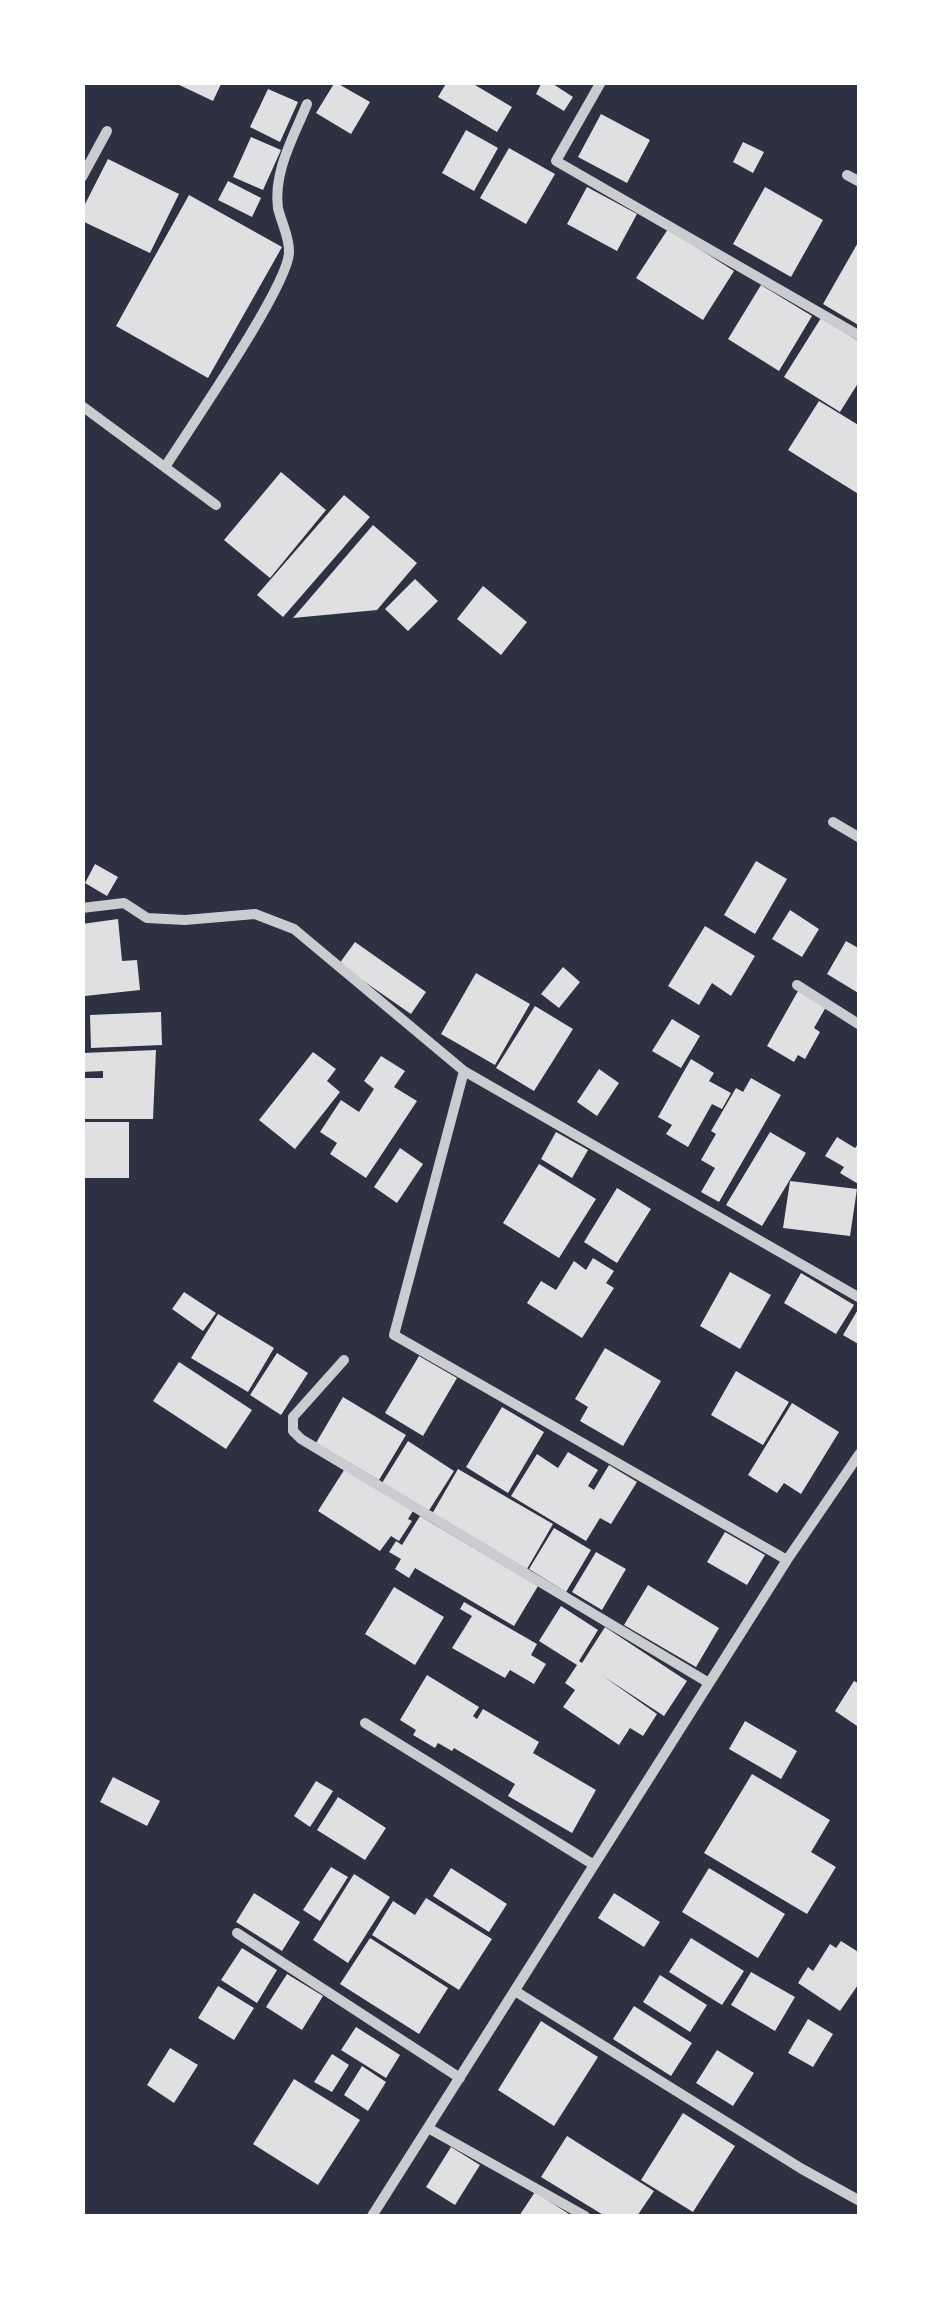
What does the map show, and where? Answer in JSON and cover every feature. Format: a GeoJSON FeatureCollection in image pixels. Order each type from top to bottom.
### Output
{"type":"FeatureCollection","features":[{"type":"Feature","properties":{"kind":"street"},"geometry":{"type":"LineString","coordinates":[[602,82],[556,161],[860,336]]}},
{"type":"Feature","properties":{"kind":"street"},"geometry":{"type":"LineString","coordinates":[[165,467],[270,298],[289,254],[278,207],[278,185],[307,104]]}},
{"type":"Feature","properties":{"kind":"street"},"geometry":{"type":"LineString","coordinates":[[82,177],[107,131]]}},
{"type":"Feature","properties":{"kind":"street"},"geometry":{"type":"LineString","coordinates":[[847,175],[860,182]]}},
{"type":"Feature","properties":{"kind":"street"},"geometry":{"type":"LineString","coordinates":[[82,406],[216,504]]}},
{"type":"Feature","properties":{"kind":"street"},"geometry":{"type":"LineString","coordinates":[[833,822],[860,838]]}},
{"type":"Feature","properties":{"kind":"street"},"geometry":{"type":"LineString","coordinates":[[82,908],[124,903],[148,918],[185,920],[255,914],[294,929],[464,1070],[860,1298]]}},
{"type":"Feature","properties":{"kind":"street"},"geometry":{"type":"LineString","coordinates":[[798,985],[860,1025]]}},
{"type":"Feature","properties":{"kind":"street"},"geometry":{"type":"LineString","coordinates":[[464,1070],[394,1335],[787,1560]]}},
{"type":"Feature","properties":{"kind":"street"},"geometry":{"type":"LineString","coordinates":[[344,1360],[293,1417],[293,1431],[709,1683]]}},
{"type":"Feature","properties":{"kind":"street"},"geometry":{"type":"LineString","coordinates":[[372,2216],[787,1560],[860,1453]]}},
{"type":"Feature","properties":{"kind":"street"},"geometry":{"type":"LineString","coordinates":[[365,1723],[594,1865]]}},
{"type":"Feature","properties":{"kind":"street"},"geometry":{"type":"LineString","coordinates":[[237,1933],[460,2078]]}},
{"type":"Feature","properties":{"kind":"street"},"geometry":{"type":"LineString","coordinates":[[515,1991],[860,2201]]}},
{"type":"Feature","properties":{"kind":"street"},"geometry":{"type":"LineString","coordinates":[[428,2128],[586,2216]]}},
{"type":"Feature","properties":{"kind":"building"},"geometry":{"type":"Polygon","coordinates":[[[173,82],[222,82],[213,101],[173,82]]]}},
{"type":"Feature","properties":{"kind":"building"},"geometry":{"type":"Polygon","coordinates":[[[335,82],[370,102],[351,134],[316,113],[335,82]]]}},
{"type":"Feature","properties":{"kind":"building"},"geometry":{"type":"Polygon","coordinates":[[[447,82],[470,82],[512,107],[497,132],[438,97],[447,82]]]}},
{"type":"Feature","properties":{"kind":"building"},"geometry":{"type":"Polygon","coordinates":[[[542,82],[550,82],[573,97],[564,111],[536,94],[542,82]]]}},
{"type":"Feature","properties":{"kind":"building"},"geometry":{"type":"Polygon","coordinates":[[[268,89],[298,102],[280,142],[250,127],[268,89]]]}},
{"type":"Feature","properties":{"kind":"building"},"geometry":{"type":"Polygon","coordinates":[[[601,114],[650,140],[627,183],[578,157],[601,114]]]}},
{"type":"Feature","properties":{"kind":"building"},"geometry":{"type":"Polygon","coordinates":[[[466,130],[498,148],[474,191],[442,173],[466,130]]]}},
{"type":"Feature","properties":{"kind":"building"},"geometry":{"type":"Polygon","coordinates":[[[251,137],[281,150],[263,190],[233,177],[251,137]]]}},
{"type":"Feature","properties":{"kind":"building"},"geometry":{"type":"Polygon","coordinates":[[[743,142],[764,152],[753,173],[733,162],[743,142]]]}},
{"type":"Feature","properties":{"kind":"building"},"geometry":{"type":"Polygon","coordinates":[[[509,148],[555,174],[526,224],[480,198],[509,148]]]}},
{"type":"Feature","properties":{"kind":"building"},"geometry":{"type":"Polygon","coordinates":[[[108,159],[179,194],[150,253],[82,221],[82,210],[108,159]]]}},
{"type":"Feature","properties":{"kind":"building"},"geometry":{"type":"Polygon","coordinates":[[[228,181],[261,198],[252,217],[218,200],[228,181]]]}},
{"type":"Feature","properties":{"kind":"building"},"geometry":{"type":"Polygon","coordinates":[[[587,187],[637,214],[617,251],[567,224],[587,187]]]}},
{"type":"Feature","properties":{"kind":"building"},"geometry":{"type":"Polygon","coordinates":[[[765,187],[823,220],[791,277],[733,244],[765,187]]]}},
{"type":"Feature","properties":{"kind":"building"},"geometry":{"type":"Polygon","coordinates":[[[189,195],[282,247],[208,378],[116,326],[189,195]]]}},
{"type":"Feature","properties":{"kind":"building"},"geometry":{"type":"Polygon","coordinates":[[[668,229],[734,271],[703,320],[636,278],[668,229]]]}},
{"type":"Feature","properties":{"kind":"building"},"geometry":{"type":"Polygon","coordinates":[[[860,239],[860,326],[823,304],[860,239]]]}},
{"type":"Feature","properties":{"kind":"building"},"geometry":{"type":"Polygon","coordinates":[[[761,285],[812,316],[779,371],[728,339],[761,285]]]}},
{"type":"Feature","properties":{"kind":"building"},"geometry":{"type":"Polygon","coordinates":[[[821,318],[860,342],[860,380],[840,412],[784,377],[821,318]]]}},
{"type":"Feature","properties":{"kind":"building"},"geometry":{"type":"Polygon","coordinates":[[[819,401],[860,426],[860,495],[788,450],[819,401]]]}},
{"type":"Feature","properties":{"kind":"building"},"geometry":{"type":"Polygon","coordinates":[[[281,472],[326,510],[270,578],[224,540],[281,472]]]}},
{"type":"Feature","properties":{"kind":"building"},"geometry":{"type":"Polygon","coordinates":[[[344,495],[370,517],[283,617],[257,595],[344,495]]]}},
{"type":"Feature","properties":{"kind":"building"},"geometry":{"type":"Polygon","coordinates":[[[373,525],[417,563],[377,610],[293,618],[373,525]]]}},
{"type":"Feature","properties":{"kind":"building"},"geometry":{"type":"Polygon","coordinates":[[[415,579],[438,601],[408,631],[385,609],[415,579]]]}},
{"type":"Feature","properties":{"kind":"building"},"geometry":{"type":"Polygon","coordinates":[[[483,586],[527,622],[501,655],[457,619],[483,586]]]}},
{"type":"Feature","properties":{"kind":"building"},"geometry":{"type":"Polygon","coordinates":[[[756,861],[787,879],[755,934],[724,915],[756,861]]]}},
{"type":"Feature","properties":{"kind":"building"},"geometry":{"type":"Polygon","coordinates":[[[95,864],[118,877],[107,896],[85,883],[95,864]]]}},
{"type":"Feature","properties":{"kind":"building"},"geometry":{"type":"Polygon","coordinates":[[[790,910],[819,929],[802,957],[772,939],[790,910]]]}},
{"type":"Feature","properties":{"kind":"building"},"geometry":{"type":"Polygon","coordinates":[[[118,919],[122,961],[137,960],[140,990],[85,996],[82,924],[118,919]]]}},
{"type":"Feature","properties":{"kind":"building"},"geometry":{"type":"Polygon","coordinates":[[[705,926],[755,956],[731,996],[712,983],[699,1005],[668,986],[705,926]]]}},
{"type":"Feature","properties":{"kind":"building"},"geometry":{"type":"Polygon","coordinates":[[[846,941],[860,949],[860,994],[827,974],[846,941]]]}},
{"type":"Feature","properties":{"kind":"building"},"geometry":{"type":"Polygon","coordinates":[[[355,942],[426,992],[411,1014],[339,964],[355,942]]]}},
{"type":"Feature","properties":{"kind":"building"},"geometry":{"type":"Polygon","coordinates":[[[563,967],[580,982],[559,1008],[541,994],[563,967]]]}},
{"type":"Feature","properties":{"kind":"building"},"geometry":{"type":"Polygon","coordinates":[[[476,973],[530,1004],[495,1065],[441,1034],[476,973]]]}},
{"type":"Feature","properties":{"kind":"building"},"geometry":{"type":"Polygon","coordinates":[[[798,991],[826,1007],[814,1028],[820,1032],[805,1059],[798,1055],[794,1062],[767,1046],[798,991]]]}},
{"type":"Feature","properties":{"kind":"building"},"geometry":{"type":"Polygon","coordinates":[[[535,1006],[573,1029],[534,1091],[496,1068],[535,1006]]]}},
{"type":"Feature","properties":{"kind":"building"},"geometry":{"type":"Polygon","coordinates":[[[161,1012],[162,1045],[91,1048],[90,1015],[161,1012]]]}},
{"type":"Feature","properties":{"kind":"building"},"geometry":{"type":"Polygon","coordinates":[[[672,1019],[700,1036],[681,1068],[652,1051],[672,1019]]]}},
{"type":"Feature","properties":{"kind":"building"},"geometry":{"type":"Polygon","coordinates":[[[156,1050],[153,1119],[82,1119],[82,1078],[103,1078],[103,1071],[82,1072],[82,1053],[156,1050]]]}},
{"type":"Feature","properties":{"kind":"building"},"geometry":{"type":"Polygon","coordinates":[[[313,1052],[336,1069],[327,1081],[340,1092],[295,1149],[259,1120],[313,1052]]]}},
{"type":"Feature","properties":{"kind":"building"},"geometry":{"type":"Polygon","coordinates":[[[381,1056],[405,1071],[394,1087],[417,1101],[366,1178],[330,1154],[337,1143],[320,1132],[341,1100],[359,1112],[374,1089],[364,1081],[381,1056]]]}},
{"type":"Feature","properties":{"kind":"building"},"geometry":{"type":"Polygon","coordinates":[[[691,1059],[714,1073],[709,1081],[731,1093],[722,1109],[712,1104],[688,1147],[666,1134],[672,1125],[658,1117],[691,1059]]]}},
{"type":"Feature","properties":{"kind":"building"},"geometry":{"type":"Polygon","coordinates":[[[599,1069],[619,1083],[597,1116],[577,1102],[599,1069]]]}},
{"type":"Feature","properties":{"kind":"building"},"geometry":{"type":"Polygon","coordinates":[[[751,1078],[781,1095],[719,1202],[701,1192],[715,1168],[701,1160],[716,1134],[711,1131],[736,1088],[743,1092],[751,1078]]]}},
{"type":"Feature","properties":{"kind":"building"},"geometry":{"type":"Polygon","coordinates":[[[82,1122],[129,1122],[129,1178],[82,1178],[82,1122]]]}},
{"type":"Feature","properties":{"kind":"building"},"geometry":{"type":"Polygon","coordinates":[[[556,1132],[588,1150],[572,1178],[541,1159],[556,1132]]]}},
{"type":"Feature","properties":{"kind":"building"},"geometry":{"type":"Polygon","coordinates":[[[770,1132],[806,1153],[762,1226],[726,1205],[770,1132]]]}},
{"type":"Feature","properties":{"kind":"building"},"geometry":{"type":"Polygon","coordinates":[[[837,1137],[855,1148],[860,1142],[860,1185],[840,1173],[844,1167],[825,1156],[837,1137]]]}},
{"type":"Feature","properties":{"kind":"building"},"geometry":{"type":"Polygon","coordinates":[[[400,1148],[423,1164],[397,1203],[374,1187],[400,1148]]]}},
{"type":"Feature","properties":{"kind":"building"},"geometry":{"type":"Polygon","coordinates":[[[539,1164],[596,1199],[559,1258],[503,1223],[539,1164]]]}},
{"type":"Feature","properties":{"kind":"building"},"geometry":{"type":"Polygon","coordinates":[[[790,1181],[857,1189],[850,1236],[783,1228],[790,1181]]]}},
{"type":"Feature","properties":{"kind":"building"},"geometry":{"type":"Polygon","coordinates":[[[617,1188],[651,1209],[617,1263],[584,1242],[617,1188]]]}},
{"type":"Feature","properties":{"kind":"building"},"geometry":{"type":"Polygon","coordinates":[[[593,1258],[614,1271],[606,1283],[614,1288],[582,1338],[527,1303],[541,1281],[556,1290],[574,1261],[586,1270],[593,1258]]]}},
{"type":"Feature","properties":{"kind":"building"},"geometry":{"type":"Polygon","coordinates":[[[730,1272],[771,1295],[740,1349],[700,1326],[730,1272]]]}},
{"type":"Feature","properties":{"kind":"building"},"geometry":{"type":"Polygon","coordinates":[[[801,1273],[854,1305],[836,1334],[784,1303],[801,1273]]]}},
{"type":"Feature","properties":{"kind":"building"},"geometry":{"type":"Polygon","coordinates":[[[184,1292],[216,1313],[203,1331],[172,1309],[184,1292]]]}},
{"type":"Feature","properties":{"kind":"building"},"geometry":{"type":"Polygon","coordinates":[[[860,1306],[860,1345],[843,1335],[860,1306]]]}},
{"type":"Feature","properties":{"kind":"building"},"geometry":{"type":"Polygon","coordinates":[[[218,1314],[274,1348],[248,1392],[191,1358],[218,1314]]]}},
{"type":"Feature","properties":{"kind":"building"},"geometry":{"type":"Polygon","coordinates":[[[605,1348],[661,1381],[623,1446],[580,1421],[588,1407],[575,1399],[605,1348]]]}},
{"type":"Feature","properties":{"kind":"building"},"geometry":{"type":"Polygon","coordinates":[[[277,1353],[308,1373],[281,1415],[250,1395],[277,1353]]]}},
{"type":"Feature","properties":{"kind":"building"},"geometry":{"type":"Polygon","coordinates":[[[419,1356],[457,1378],[423,1436],[385,1413],[419,1356]]]}},
{"type":"Feature","properties":{"kind":"building"},"geometry":{"type":"Polygon","coordinates":[[[179,1362],[252,1410],[226,1449],[153,1401],[179,1362]]]}},
{"type":"Feature","properties":{"kind":"building"},"geometry":{"type":"Polygon","coordinates":[[[736,1371],[789,1402],[763,1445],[711,1415],[736,1371]]]}},
{"type":"Feature","properties":{"kind":"building"},"geometry":{"type":"Polygon","coordinates":[[[343,1397],[406,1435],[379,1480],[316,1443],[343,1397]]]}},
{"type":"Feature","properties":{"kind":"building"},"geometry":{"type":"Polygon","coordinates":[[[792,1403],[839,1432],[801,1494],[784,1483],[777,1493],[748,1475],[792,1403]]]}},
{"type":"Feature","properties":{"kind":"building"},"geometry":{"type":"Polygon","coordinates":[[[502,1407],[544,1432],[508,1493],[466,1467],[502,1407]]]}},
{"type":"Feature","properties":{"kind":"building"},"geometry":{"type":"Polygon","coordinates":[[[408,1441],[454,1471],[428,1512],[382,1483],[408,1441]]]}},
{"type":"Feature","properties":{"kind":"building"},"geometry":{"type":"Polygon","coordinates":[[[568,1452],[598,1470],[588,1486],[594,1490],[609,1465],[637,1482],[611,1524],[600,1518],[586,1541],[511,1496],[537,1454],[558,1468],[568,1452]]]}},
{"type":"Feature","properties":{"kind":"building"},"geometry":{"type":"Polygon","coordinates":[[[346,1467],[413,1511],[408,1519],[412,1521],[399,1541],[391,1536],[380,1551],[318,1511],[346,1467]]]}},
{"type":"Feature","properties":{"kind":"building"},"geometry":{"type":"Polygon","coordinates":[[[458,1469],[553,1524],[527,1569],[432,1514],[458,1469]]]}},
{"type":"Feature","properties":{"kind":"building"},"geometry":{"type":"Polygon","coordinates":[[[420,1516],[538,1586],[514,1626],[415,1568],[409,1578],[395,1569],[401,1559],[389,1552],[396,1541],[402,1545],[420,1516]]]}},
{"type":"Feature","properties":{"kind":"building"},"geometry":{"type":"Polygon","coordinates":[[[554,1528],[591,1550],[566,1592],[529,1569],[554,1528]]]}},
{"type":"Feature","properties":{"kind":"building"},"geometry":{"type":"Polygon","coordinates":[[[725,1532],[765,1555],[747,1585],[707,1562],[725,1532]]]}},
{"type":"Feature","properties":{"kind":"building"},"geometry":{"type":"Polygon","coordinates":[[[596,1552],[626,1569],[602,1610],[572,1592],[596,1552]]]}},
{"type":"Feature","properties":{"kind":"building"},"geometry":{"type":"Polygon","coordinates":[[[648,1585],[719,1628],[696,1667],[624,1625],[648,1585]]]}},
{"type":"Feature","properties":{"kind":"building"},"geometry":{"type":"Polygon","coordinates":[[[394,1587],[444,1617],[415,1665],[365,1634],[394,1587]]]}},
{"type":"Feature","properties":{"kind":"building"},"geometry":{"type":"Polygon","coordinates":[[[464,1602],[537,1644],[531,1655],[546,1664],[534,1684],[510,1670],[505,1678],[452,1648],[472,1616],[460,1609],[464,1602]]]}},
{"type":"Feature","properties":{"kind":"building"},"geometry":{"type":"Polygon","coordinates":[[[561,1606],[598,1630],[579,1661],[582,1663],[605,1627],[687,1681],[664,1716],[603,1676],[657,1714],[643,1736],[630,1728],[619,1745],[563,1707],[575,1690],[565,1683],[577,1665],[539,1641],[561,1606]]]}},
{"type":"Feature","properties":{"kind":"building"},"geometry":{"type":"Polygon","coordinates":[[[427,1675],[479,1707],[473,1716],[477,1719],[483,1709],[539,1742],[533,1753],[596,1790],[572,1833],[508,1796],[515,1784],[454,1748],[452,1751],[438,1743],[435,1748],[413,1735],[416,1730],[400,1720],[427,1675]]]}},
{"type":"Feature","properties":{"kind":"building"},"geometry":{"type":"Polygon","coordinates":[[[854,1681],[860,1684],[860,1728],[835,1711],[854,1681]]]}},
{"type":"Feature","properties":{"kind":"building"},"geometry":{"type":"Polygon","coordinates":[[[745,1721],[797,1751],[781,1779],[729,1749],[745,1721]]]}},
{"type":"Feature","properties":{"kind":"building"},"geometry":{"type":"Polygon","coordinates":[[[752,1774],[830,1820],[811,1852],[836,1867],[807,1914],[704,1853],[752,1774]]]}},
{"type":"Feature","properties":{"kind":"building"},"geometry":{"type":"Polygon","coordinates":[[[113,1777],[160,1801],[147,1826],[100,1802],[113,1777]]]}},
{"type":"Feature","properties":{"kind":"building"},"geometry":{"type":"Polygon","coordinates":[[[316,1781],[333,1791],[310,1827],[294,1816],[316,1781]]]}},
{"type":"Feature","properties":{"kind":"building"},"geometry":{"type":"Polygon","coordinates":[[[338,1797],[386,1828],[365,1860],[317,1830],[338,1797]]]}},
{"type":"Feature","properties":{"kind":"building"},"geometry":{"type":"Polygon","coordinates":[[[331,1867],[348,1877],[320,1921],[303,1910],[331,1867]]]}},
{"type":"Feature","properties":{"kind":"building"},"geometry":{"type":"Polygon","coordinates":[[[451,1868],[507,1904],[489,1932],[433,1896],[451,1868]]]}},
{"type":"Feature","properties":{"kind":"building"},"geometry":{"type":"Polygon","coordinates":[[[709,1868],[785,1914],[758,1958],[682,1912],[709,1868]]]}},
{"type":"Feature","properties":{"kind":"building"},"geometry":{"type":"Polygon","coordinates":[[[354,1874],[390,1897],[348,1963],[313,1940],[354,1874]]]}},
{"type":"Feature","properties":{"kind":"building"},"geometry":{"type":"Polygon","coordinates":[[[254,1893],[300,1922],[282,1951],[236,1922],[254,1893]]]}},
{"type":"Feature","properties":{"kind":"building"},"geometry":{"type":"Polygon","coordinates":[[[614,1893],[660,1922],[644,1947],[598,1918],[614,1893]]]}},
{"type":"Feature","properties":{"kind":"building"},"geometry":{"type":"Polygon","coordinates":[[[426,1898],[492,1939],[459,1990],[372,1935],[393,1901],[415,1915],[426,1898]]]}},
{"type":"Feature","properties":{"kind":"building"},"geometry":{"type":"Polygon","coordinates":[[[370,1938],[448,1988],[419,2034],[340,1984],[370,1938]]]}},
{"type":"Feature","properties":{"kind":"building"},"geometry":{"type":"Polygon","coordinates":[[[691,1938],[744,1971],[722,2005],[669,1972],[691,1938]]]}},
{"type":"Feature","properties":{"kind":"building"},"geometry":{"type":"Polygon","coordinates":[[[841,1941],[860,1953],[860,1982],[840,2011],[798,1983],[808,1967],[813,1971],[830,1944],[836,1948],[841,1941]]]}},
{"type":"Feature","properties":{"kind":"building"},"geometry":{"type":"Polygon","coordinates":[[[242,1948],[277,1970],[257,2003],[221,1980],[242,1948]]]}},
{"type":"Feature","properties":{"kind":"building"},"geometry":{"type":"Polygon","coordinates":[[[751,1972],[795,1997],[775,2031],[731,2005],[751,1972]]]}},
{"type":"Feature","properties":{"kind":"building"},"geometry":{"type":"Polygon","coordinates":[[[287,1974],[323,1996],[302,2030],[266,2007],[287,1974]]]}},
{"type":"Feature","properties":{"kind":"building"},"geometry":{"type":"Polygon","coordinates":[[[660,1975],[707,2005],[690,2032],[643,2002],[660,1975]]]}},
{"type":"Feature","properties":{"kind":"building"},"geometry":{"type":"Polygon","coordinates":[[[218,1986],[254,2008],[234,2040],[198,2018],[218,1986]]]}},
{"type":"Feature","properties":{"kind":"building"},"geometry":{"type":"Polygon","coordinates":[[[634,2006],[692,2043],[671,2076],[613,2039],[634,2006]]]}},
{"type":"Feature","properties":{"kind":"building"},"geometry":{"type":"Polygon","coordinates":[[[808,2019],[833,2034],[813,2067],[788,2053],[808,2019]]]}},
{"type":"Feature","properties":{"kind":"building"},"geometry":{"type":"Polygon","coordinates":[[[541,2021],[598,2057],[554,2126],[498,2090],[541,2021]]]}},
{"type":"Feature","properties":{"kind":"building"},"geometry":{"type":"Polygon","coordinates":[[[356,2027],[400,2055],[386,2078],[341,2050],[356,2027]]]}},
{"type":"Feature","properties":{"kind":"building"},"geometry":{"type":"Polygon","coordinates":[[[170,2048],[198,2065],[174,2103],[147,2085],[170,2048]]]}},
{"type":"Feature","properties":{"kind":"building"},"geometry":{"type":"Polygon","coordinates":[[[717,2050],[754,2073],[733,2106],[696,2083],[717,2050]]]}},
{"type":"Feature","properties":{"kind":"building"},"geometry":{"type":"Polygon","coordinates":[[[332,2054],[349,2065],[332,2092],[314,2082],[332,2054]]]}},
{"type":"Feature","properties":{"kind":"building"},"geometry":{"type":"Polygon","coordinates":[[[362,2066],[386,2082],[368,2111],[344,2095],[362,2066]]]}},
{"type":"Feature","properties":{"kind":"building"},"geometry":{"type":"Polygon","coordinates":[[[294,2079],[360,2120],[318,2185],[253,2144],[294,2079]]]}},
{"type":"Feature","properties":{"kind":"building"},"geometry":{"type":"Polygon","coordinates":[[[683,2113],[735,2146],[693,2212],[641,2180],[683,2113]]]}},
{"type":"Feature","properties":{"kind":"building"},"geometry":{"type":"Polygon","coordinates":[[[567,2136],[654,2191],[637,2216],[605,2216],[541,2177],[567,2136]]]}},
{"type":"Feature","properties":{"kind":"building"},"geometry":{"type":"Polygon","coordinates":[[[451,2147],[480,2165],[455,2205],[426,2187],[451,2147]]]}},
{"type":"Feature","properties":{"kind":"building"},"geometry":{"type":"Polygon","coordinates":[[[535,2192],[572,2216],[519,2216],[535,2192]]]}}]}
